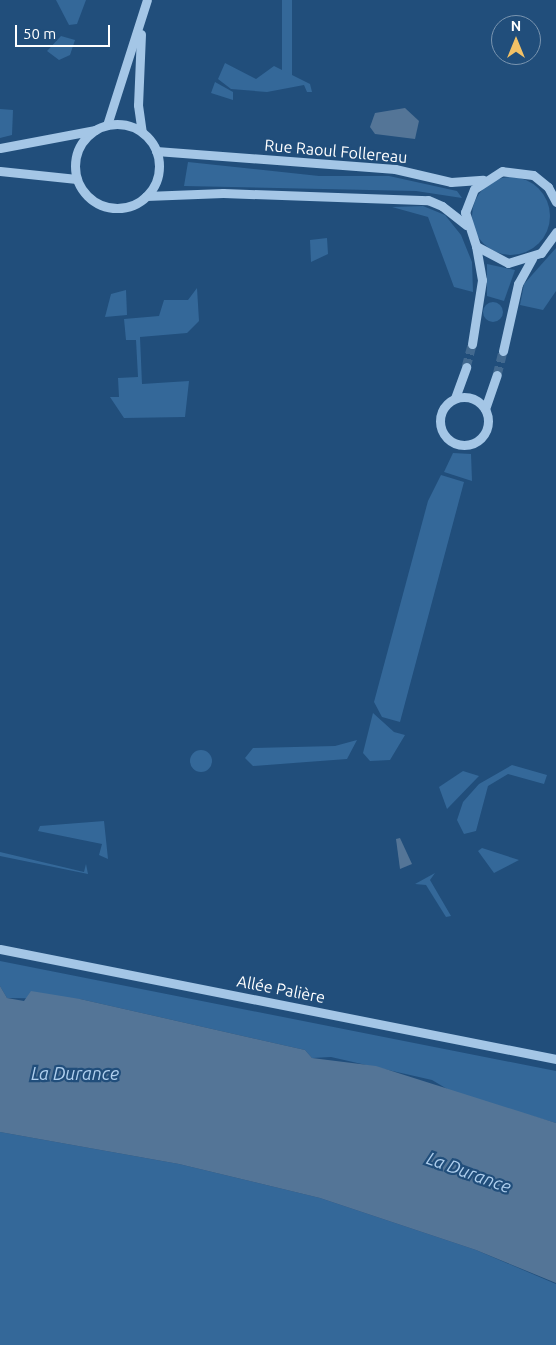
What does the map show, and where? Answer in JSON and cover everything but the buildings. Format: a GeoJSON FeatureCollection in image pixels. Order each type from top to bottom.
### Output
{"type":"FeatureCollection","features":[{"type":"Feature","properties":{"kind":"street"},"geometry":{"type":"LineString","coordinates":[[107,125],[147,0]]}},
{"type":"Feature","properties":{"kind":"street"},"geometry":{"type":"LineString","coordinates":[[143,16],[138,75],[142,132],[156,151],[157,180],[146,196]]}},
{"type":"Feature","properties":{"kind":"street"},"geometry":{"type":"LineString","coordinates":[[0,148],[56,135],[95,130],[107,125],[119,124],[142,132]]}},
{"type":"Feature","properties":{"kind":"street"},"geometry":{"type":"LineString","coordinates":[[95,130],[78,151],[77,179],[89,197],[108,206],[128,206],[146,196],[208,192],[428,200],[442,206],[466,225],[476,246],[482,280],[472,344]]}},
{"type":"Feature","properties":{"kind":"street","name":"Rue Raoul Follereau"},"geometry":{"type":"LineString","coordinates":[[156,151],[395,169],[446,181],[483,180],[512,170],[533,175],[552,188]]}},
{"type":"Feature","properties":{"kind":"street"},"geometry":{"type":"LineString","coordinates":[[0,171],[77,179]]}},
{"type":"Feature","properties":{"kind":"street"},"geometry":{"type":"LineString","coordinates":[[466,225],[468,200],[483,180]]}},
{"type":"Feature","properties":{"kind":"street"},"geometry":{"type":"LineString","coordinates":[[552,188],[556,202]]}},
{"type":"Feature","properties":{"kind":"street"},"geometry":{"type":"LineString","coordinates":[[503,352],[518,284],[532,259],[548,246],[556,232]]}},
{"type":"Feature","properties":{"kind":"street"},"geometry":{"type":"LineString","coordinates":[[476,246],[508,263],[532,259]]}},
{"type":"Feature","properties":{"kind":"street"},"geometry":{"type":"LineString","coordinates":[[455,398],[472,398],[485,409],[489,422],[483,437],[459,445],[444,436],[440,427],[443,409],[455,398],[466,367]]}},
{"type":"Feature","properties":{"kind":"street"},"geometry":{"type":"LineString","coordinates":[[485,409],[497,375]]}},
{"type":"Feature","properties":{"kind":"street","name":"Allée Palière"},"geometry":{"type":"LineString","coordinates":[[0,949],[556,1059]]}},
{"type":"Feature","properties":{"kind":"shaded area"},"geometry":{"type":"Polygon","coordinates":[[[56,0],[86,0],[77,24],[69,25],[56,0]]]}},
{"type":"Feature","properties":{"kind":"shaded area"},"geometry":{"type":"Polygon","coordinates":[[[282,0],[292,0],[292,79],[282,79],[282,0]]]}},
{"type":"Feature","properties":{"kind":"shaded area"},"geometry":{"type":"Polygon","coordinates":[[[61,36],[75,40],[70,55],[59,60],[47,51],[61,36]]]}},
{"type":"Feature","properties":{"kind":"shaded area"},"geometry":{"type":"Polygon","coordinates":[[[225,63],[256,79],[274,66],[310,84],[312,92],[307,92],[304,85],[267,92],[231,89],[218,79],[225,63]]]}},
{"type":"Feature","properties":{"kind":"shaded area"},"geometry":{"type":"Polygon","coordinates":[[[215,82],[233,92],[233,100],[211,93],[215,82]]]}},
{"type":"Feature","properties":{"kind":"shaded area"},"geometry":{"type":"Polygon","coordinates":[[[0,109],[13,110],[12,135],[0,138],[0,109]]]}},
{"type":"Feature","properties":{"kind":"shaded area"},"geometry":{"type":"Polygon","coordinates":[[[188,162],[319,176],[389,176],[457,191],[462,198],[416,191],[184,186],[188,162]]]}},
{"type":"Feature","properties":{"kind":"shaded area"},"geometry":{"type":"Polygon","coordinates":[[[511,177],[526,180],[539,188],[547,201],[550,216],[547,231],[539,244],[526,252],[511,255],[496,252],[483,244],[475,231],[472,216],[475,201],[483,188],[496,180],[511,177]]]}},
{"type":"Feature","properties":{"kind":"shaded area"},"geometry":{"type":"Polygon","coordinates":[[[423,206],[445,215],[461,235],[472,262],[473,292],[454,287],[428,217],[392,207],[423,206]]]}},
{"type":"Feature","properties":{"kind":"shaded area"},"geometry":{"type":"Polygon","coordinates":[[[327,238],[328,254],[311,262],[310,240],[327,238]]]}},
{"type":"Feature","properties":{"kind":"shaded area"},"geometry":{"type":"Polygon","coordinates":[[[556,248],[556,291],[543,310],[520,305],[524,284],[556,248]]]}},
{"type":"Feature","properties":{"kind":"shaded area"},"geometry":{"type":"Polygon","coordinates":[[[487,264],[515,270],[504,301],[487,296],[487,264]]]}},
{"type":"Feature","properties":{"kind":"shaded area"},"geometry":{"type":"Polygon","coordinates":[[[197,288],[199,321],[187,333],[140,337],[142,384],[189,381],[185,417],[124,418],[110,397],[119,397],[118,378],[138,377],[136,340],[126,340],[124,319],[159,316],[164,300],[188,300],[197,288]]]}},
{"type":"Feature","properties":{"kind":"shaded area"},"geometry":{"type":"Polygon","coordinates":[[[126,290],[127,315],[105,317],[111,294],[126,290]]]}},
{"type":"Feature","properties":{"kind":"shaded area"},"geometry":{"type":"Polygon","coordinates":[[[493,302],[500,305],[503,312],[500,319],[493,322],[486,319],[483,312],[486,305],[493,302]]]}},
{"type":"Feature","properties":{"kind":"shaded area"},"geometry":{"type":"Polygon","coordinates":[[[453,453],[471,454],[472,481],[444,472],[453,453]]]}},
{"type":"Feature","properties":{"kind":"shaded area"},"geometry":{"type":"Polygon","coordinates":[[[441,475],[464,482],[400,722],[382,717],[374,702],[428,501],[441,475]]]}},
{"type":"Feature","properties":{"kind":"shaded area"},"geometry":{"type":"Polygon","coordinates":[[[373,713],[394,732],[405,735],[390,760],[370,761],[363,753],[373,713]]]}},
{"type":"Feature","properties":{"kind":"shaded area"},"geometry":{"type":"Polygon","coordinates":[[[357,740],[347,759],[253,766],[245,758],[253,748],[335,746],[357,740]]]}},
{"type":"Feature","properties":{"kind":"shaded area"},"geometry":{"type":"Polygon","coordinates":[[[201,750],[209,753],[212,761],[209,769],[201,772],[193,769],[190,761],[193,753],[201,750]]]}},
{"type":"Feature","properties":{"kind":"shaded area"},"geometry":{"type":"Polygon","coordinates":[[[512,765],[547,775],[544,784],[508,774],[488,786],[476,831],[464,834],[457,820],[463,802],[479,784],[512,765]]]}},
{"type":"Feature","properties":{"kind":"shaded area"},"geometry":{"type":"Polygon","coordinates":[[[463,771],[479,776],[447,809],[439,787],[463,771]]]}},
{"type":"Feature","properties":{"kind":"shaded area"},"geometry":{"type":"Polygon","coordinates":[[[104,821],[108,859],[99,855],[102,844],[38,831],[40,826],[104,821]]]}},
{"type":"Feature","properties":{"kind":"shaded area"},"geometry":{"type":"Polygon","coordinates":[[[482,848],[519,860],[494,873],[478,851],[482,848]]]}},
{"type":"Feature","properties":{"kind":"shaded area"},"geometry":{"type":"Polygon","coordinates":[[[0,852],[84,872],[86,864],[88,874],[0,856],[0,852]]]}},
{"type":"Feature","properties":{"kind":"shaded area"},"geometry":{"type":"Polygon","coordinates":[[[435,873],[430,880],[451,916],[446,917],[426,885],[415,884],[435,873]]]}},
{"type":"Feature","properties":{"kind":"shaded area"},"geometry":{"type":"Polygon","coordinates":[[[0,961],[556,1071],[556,1123],[454,1093],[432,1080],[331,1057],[312,1058],[305,1050],[80,999],[7,998],[0,986],[0,961]]]}},
{"type":"Feature","properties":{"kind":"shaded area"},"geometry":{"type":"Polygon","coordinates":[[[0,1132],[179,1164],[320,1198],[476,1250],[556,1284],[556,1345],[0,1345],[0,1132]]]}},
{"type":"Feature","properties":{"kind":"water"},"geometry":{"type":"Polygon","coordinates":[[[405,108],[419,121],[415,139],[375,134],[370,127],[375,113],[405,108]]]}},
{"type":"Feature","properties":{"kind":"water"},"geometry":{"type":"Polygon","coordinates":[[[400,838],[412,864],[400,869],[396,839],[400,838]]]}},
{"type":"Feature","properties":{"kind":"water","name":"La Durance"},"geometry":{"type":"Polygon","coordinates":[[[0,986],[7,998],[24,1001],[31,991],[80,999],[305,1050],[312,1058],[376,1066],[556,1123],[556,1283],[476,1250],[320,1198],[179,1164],[0,1132],[0,986]]]}},
{"type":"Feature","properties":{"kind":"tunnel"},"geometry":{"type":"LineString","coordinates":[[466,367],[472,344]]}},
{"type":"Feature","properties":{"kind":"tunnel"},"geometry":{"type":"LineString","coordinates":[[497,375],[503,351]]}}]}
